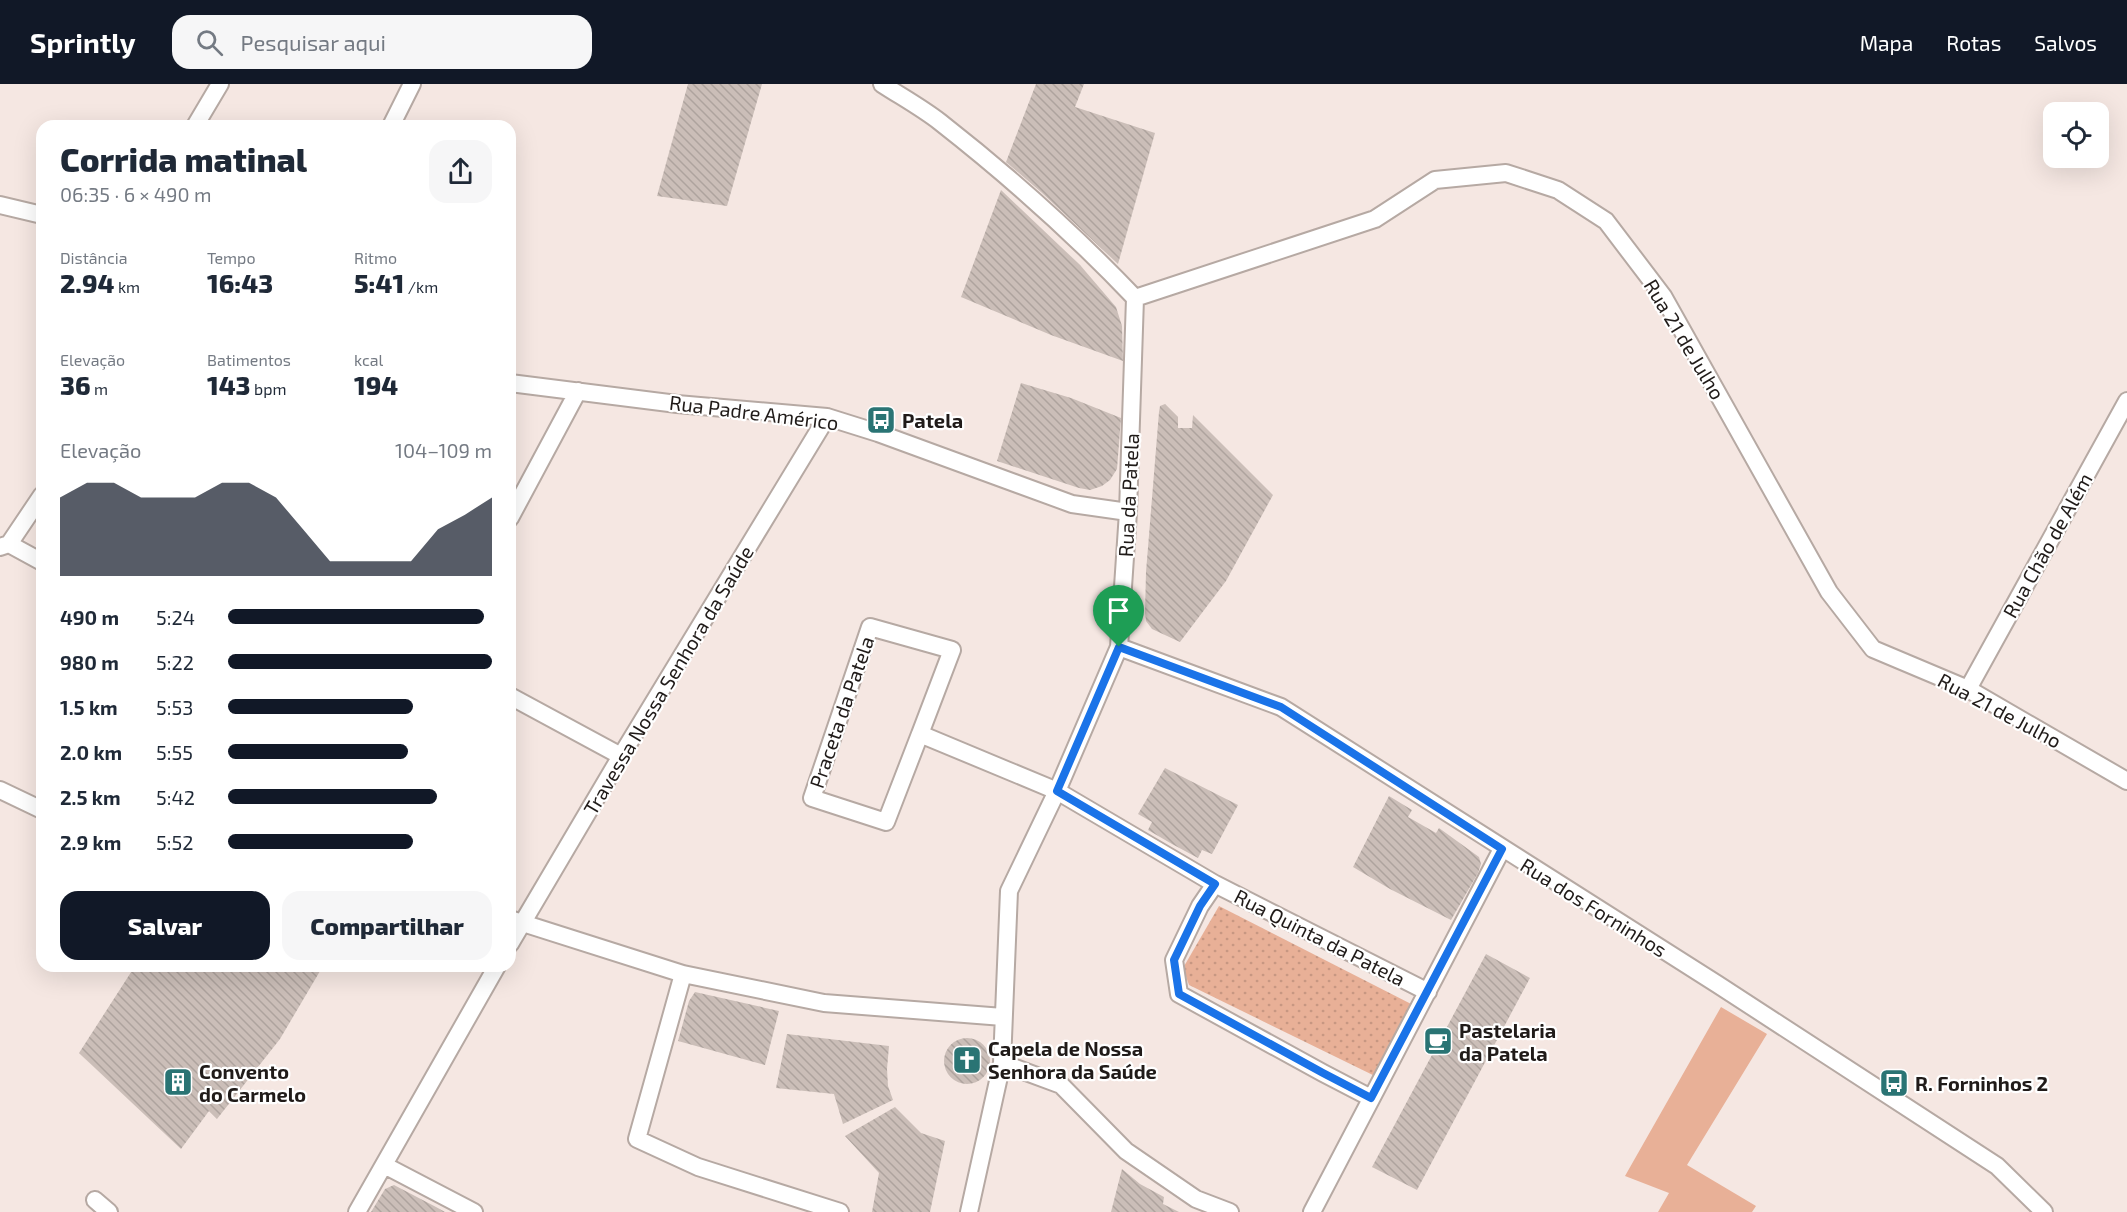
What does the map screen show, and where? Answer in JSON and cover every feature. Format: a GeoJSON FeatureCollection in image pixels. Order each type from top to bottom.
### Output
{"type":"FeatureCollection","features":[{"type":"Feature","properties":{"kind":"street"},"geometry":{"type":"LineString","coordinates":[[199,120],[220,84]]}},
{"type":"Feature","properties":{"kind":"street"},"geometry":{"type":"LineString","coordinates":[[394,120],[411,84]]}},
{"type":"Feature","properties":{"kind":"street"},"geometry":{"type":"LineString","coordinates":[[882,84],[939,122],[1029,196],[1136,298]]}},
{"type":"Feature","properties":{"kind":"street","name":"Rua 21 de Julho"},"geometry":{"type":"LineString","coordinates":[[1136,298],[1375,219],[1435,180],[1506,173],[1558,190],[1606,221],[1664,296],[1829,592],[1873,648],[1968,689],[2127,781]]}},
{"type":"Feature","properties":{"kind":"street"},"geometry":{"type":"LineString","coordinates":[[0,205],[36,214]]}},
{"type":"Feature","properties":{"kind":"street","name":"Rua da Patela"},"geometry":{"type":"LineString","coordinates":[[969,1212],[1002,1063],[1009,891],[1057,791],[1119,647],[1128,512],[1136,298]]}},
{"type":"Feature","properties":{"kind":"street","name":"Rua Padre Américo"},"geometry":{"type":"LineString","coordinates":[[516,384],[677,404],[828,417],[1072,504],[1128,512]]}},
{"type":"Feature","properties":{"kind":"street"},"geometry":{"type":"LineString","coordinates":[[516,507],[578,391]]}},
{"type":"Feature","properties":{"kind":"street","name":"Rua Chão de Além"},"geometry":{"type":"LineString","coordinates":[[1968,689],[2127,401]]}},
{"type":"Feature","properties":{"kind":"street","name":"Travessa Nossa Senhora da Saúde"},"geometry":{"type":"LineString","coordinates":[[516,921],[621,756],[828,417]]}},
{"type":"Feature","properties":{"kind":"street"},"geometry":{"type":"LineString","coordinates":[[36,503],[5,545],[36,559]]}},
{"type":"Feature","properties":{"kind":"street","name":"Praceta da Patela"},"geometry":{"type":"LineString","coordinates":[[870,627],[952,650],[920,734],[886,822],[812,798],[870,627]]}},
{"type":"Feature","properties":{"kind":"street","name":"Rua dos Forninhos"},"geometry":{"type":"LineString","coordinates":[[1119,647],[1281,707],[1717,984],[1997,1166],[2044,1212]]}},
{"type":"Feature","properties":{"kind":"street"},"geometry":{"type":"LineString","coordinates":[[516,699],[621,756]]}},
{"type":"Feature","properties":{"kind":"street"},"geometry":{"type":"LineString","coordinates":[[920,734],[1057,791]]}},
{"type":"Feature","properties":{"kind":"street"},"geometry":{"type":"LineString","coordinates":[[0,790],[36,807]]}},
{"type":"Feature","properties":{"kind":"street","name":"Rua Quinta da Patela"},"geometry":{"type":"LineString","coordinates":[[1057,791],[1215,884],[1428,992]]}},
{"type":"Feature","properties":{"kind":"street"},"geometry":{"type":"LineString","coordinates":[[1312,1212],[1502,849]]}},
{"type":"Feature","properties":{"kind":"street"},"geometry":{"type":"LineString","coordinates":[[1215,884],[1200,906],[1174,960],[1179,994],[1371,1098]]}},
{"type":"Feature","properties":{"kind":"street"},"geometry":{"type":"LineString","coordinates":[[516,921],[683,974],[824,1003],[1003,1017]]}},
{"type":"Feature","properties":{"kind":"street"},"geometry":{"type":"LineString","coordinates":[[357,1212],[494,972]]}},
{"type":"Feature","properties":{"kind":"street"},"geometry":{"type":"LineString","coordinates":[[683,974],[637,1139],[698,1167],[840,1212]]}},
{"type":"Feature","properties":{"kind":"street"},"geometry":{"type":"LineString","coordinates":[[1002,1063],[1061,1085],[1126,1151],[1196,1199],[1230,1212]]}},
{"type":"Feature","properties":{"kind":"street"},"geometry":{"type":"LineString","coordinates":[[384,1165],[474,1212]]}},
{"type":"Feature","properties":{"kind":"street"},"geometry":{"type":"LineString","coordinates":[[95,1200],[109,1212]]}},
{"type":"Feature","properties":{"kind":"shaded area"},"geometry":{"type":"Polygon","coordinates":[[[1219,906],[1419,1008],[1381,1079],[1189,985],[1183,968],[1219,906]]]}},
{"type":"Feature","properties":{"kind":"shaded area"},"geometry":{"type":"Polygon","coordinates":[[[1721,1007],[1767,1034],[1687,1165],[1756,1206],[1752,1212],[1658,1212],[1669,1193],[1625,1176],[1721,1007]]]}},
{"type":"Feature","properties":{"kind":"building"},"geometry":{"type":"Polygon","coordinates":[[[688,84],[762,84],[727,206],[657,196],[688,84]]]}},
{"type":"Feature","properties":{"kind":"building"},"geometry":{"type":"Polygon","coordinates":[[[1036,84],[1084,84],[1075,107],[1155,133],[1118,264],[1006,162],[1036,84]]]}},
{"type":"Feature","properties":{"kind":"building"},"geometry":{"type":"Polygon","coordinates":[[[1001,190],[1080,265],[1116,307],[1122,326],[1123,361],[1051,335],[961,297],[1001,190]]]}},
{"type":"Feature","properties":{"kind":"building"},"geometry":{"type":"Polygon","coordinates":[[[1021,383],[1071,398],[1121,418],[1117,469],[1110,480],[1090,490],[997,461],[1021,383]]]}},
{"type":"Feature","properties":{"kind":"building"},"geometry":{"type":"Polygon","coordinates":[[[1165,404],[1178,417],[1178,428],[1192,428],[1193,415],[1273,495],[1226,581],[1180,642],[1152,629],[1146,621],[1145,613],[1146,572],[1159,412],[1160,406],[1165,404]]]}},
{"type":"Feature","properties":{"kind":"building"},"geometry":{"type":"Polygon","coordinates":[[[1165,768],[1238,805],[1212,854],[1202,850],[1198,858],[1172,844],[1148,830],[1152,822],[1138,814],[1165,768]]]}},
{"type":"Feature","properties":{"kind":"building"},"geometry":{"type":"Polygon","coordinates":[[[1389,796],[1412,810],[1408,817],[1436,833],[1439,828],[1479,857],[1481,864],[1478,873],[1451,920],[1353,867],[1389,796]]]}},
{"type":"Feature","properties":{"kind":"building"},"geometry":{"type":"Polygon","coordinates":[[[1486,954],[1530,978],[1417,1190],[1372,1167],[1486,954]]]}},
{"type":"Feature","properties":{"kind":"building","name":"Convento do Carmelo"},"geometry":{"type":"Polygon","coordinates":[[[131,972],[319,972],[280,1039],[217,1119],[209,1111],[181,1149],[79,1053],[131,972]]]}},
{"type":"Feature","properties":{"kind":"building"},"geometry":{"type":"Polygon","coordinates":[[[695,992],[779,1011],[765,1065],[678,1041],[689,1001],[695,992]]]}},
{"type":"Feature","properties":{"kind":"building"},"geometry":{"type":"Polygon","coordinates":[[[787,1034],[889,1046],[888,1086],[893,1100],[843,1124],[834,1094],[776,1088],[787,1034]]]}},
{"type":"Feature","properties":{"kind":"building","name":"Capela de Nossa Senhora da Saúde"},"geometry":{"type":"Polygon","coordinates":[[[967,1038],[983,1045],[990,1061],[983,1077],[967,1084],[951,1077],[944,1061],[951,1045],[967,1038]]]}},
{"type":"Feature","properties":{"kind":"building"},"geometry":{"type":"Polygon","coordinates":[[[895,1107],[921,1133],[945,1141],[930,1212],[872,1212],[879,1173],[845,1136],[895,1107]]]}},
{"type":"Feature","properties":{"kind":"building"},"geometry":{"type":"Polygon","coordinates":[[[1122,1169],[1140,1184],[1164,1197],[1163,1204],[1179,1212],[1111,1212],[1122,1169]]]}},
{"type":"Feature","properties":{"kind":"building"},"geometry":{"type":"Polygon","coordinates":[[[394,1185],[445,1212],[371,1212],[385,1189],[394,1185]]]}},
{"type":"Feature","properties":{"kind":"place","name":"Patela"},"geometry":{"type":"Point","coordinates":[881,420]}},
{"type":"Feature","properties":{"kind":"place","name":"Pastelaria da Patela"},"geometry":{"type":"Point","coordinates":[1438,1041]}},
{"type":"Feature","properties":{"kind":"place","name":"Capela de Nossa Senhora da Saúde"},"geometry":{"type":"Point","coordinates":[967,1060]}},
{"type":"Feature","properties":{"kind":"place","name":"Convento do Carmelo"},"geometry":{"type":"Point","coordinates":[178,1082]}},
{"type":"Feature","properties":{"kind":"place","name":"R. Forninhos 2"},"geometry":{"type":"Point","coordinates":[1894,1083]}},
{"type":"Feature","properties":{"kind":"route"},"geometry":{"type":"LineString","coordinates":[[1119,647],[1281,707],[1502,849],[1371,1098],[1179,994],[1174,960],[1200,906],[1215,884],[1057,791],[1119,647]]}}]}
